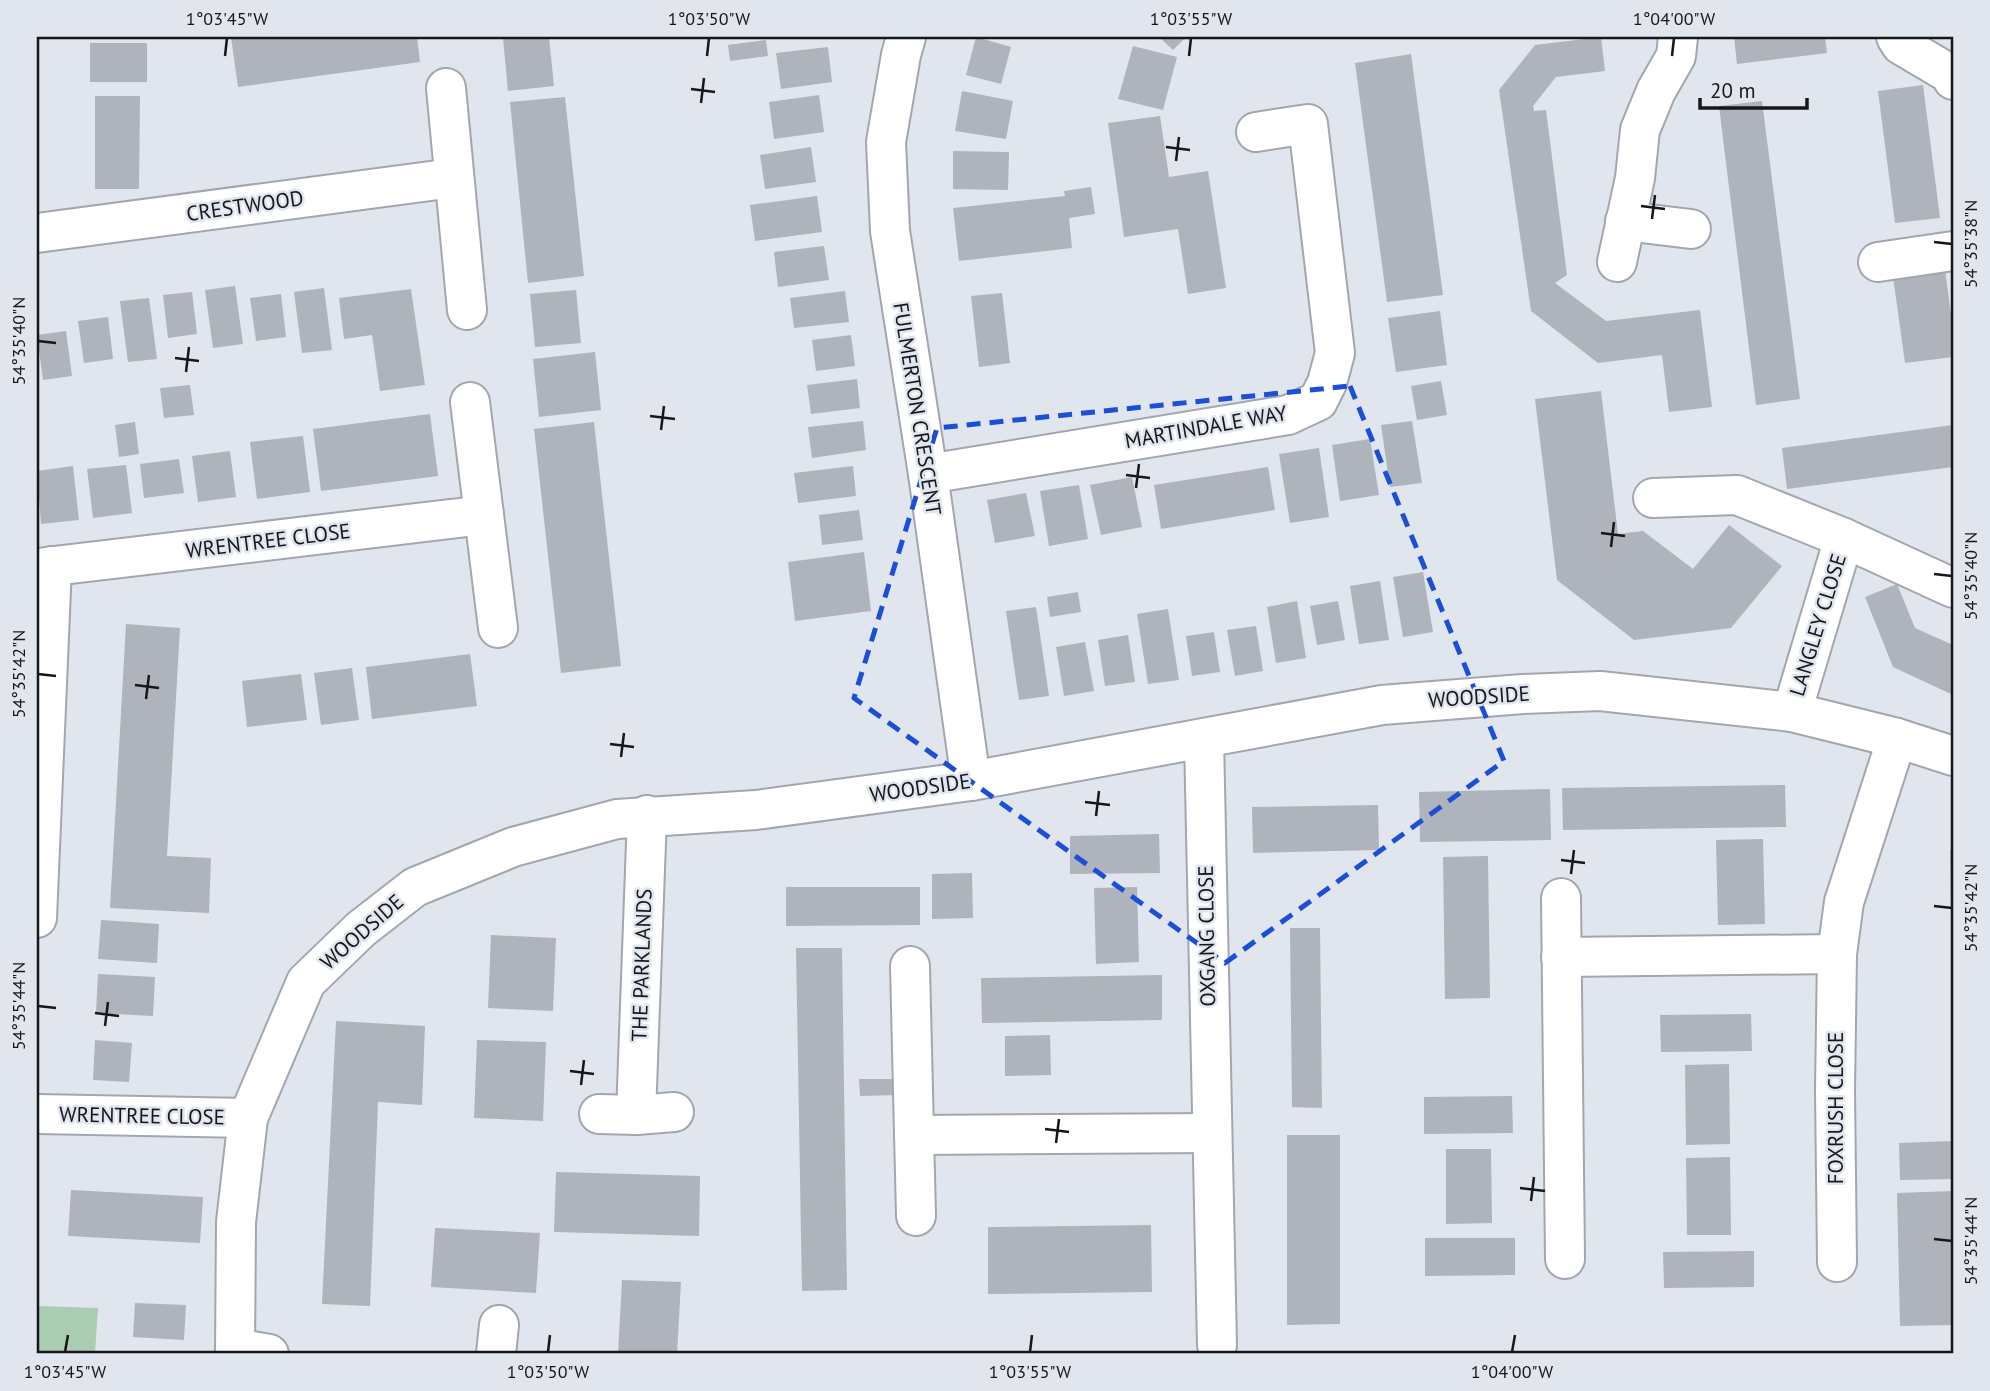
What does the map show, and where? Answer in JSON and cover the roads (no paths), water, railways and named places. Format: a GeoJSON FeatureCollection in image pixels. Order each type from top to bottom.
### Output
{"type":"FeatureCollection","features":[{"type":"Feature","properties":{"kind":"street","name":"FULMERTON CRESCENT"},"geometry":{"type":"LineString","coordinates":[[906,37],[886,142],[890,232],[928,474],[971,781]]}},
{"type":"Feature","properties":{"kind":"street"},"geometry":{"type":"LineString","coordinates":[[1617,261],[1634,178],[1640,130],[1656,91],[1675,56],[1678,37]]}},
{"type":"Feature","properties":{"kind":"street"},"geometry":{"type":"LineString","coordinates":[[1896,37],[1901,45],[1950,74],[1953,80]]}},
{"type":"Feature","properties":{"kind":"street"},"geometry":{"type":"LineString","coordinates":[[446,88],[467,310]]}},
{"type":"Feature","properties":{"kind":"street","name":"MARTINDALE WAY"},"geometry":{"type":"LineString","coordinates":[[928,474],[1288,415],[1318,401],[1327,383],[1335,352],[1308,124],[1256,132]]}},
{"type":"Feature","properties":{"kind":"street","name":"CRESTWOOD"},"geometry":{"type":"LineString","coordinates":[[37,233],[453,178]]}},
{"type":"Feature","properties":{"kind":"street"},"geometry":{"type":"LineString","coordinates":[[1625,221],[1691,229]]}},
{"type":"Feature","properties":{"kind":"street"},"geometry":{"type":"LineString","coordinates":[[1878,262],[1953,251]]}},
{"type":"Feature","properties":{"kind":"street"},"geometry":{"type":"LineString","coordinates":[[470,402],[498,628]]}},
{"type":"Feature","properties":{"kind":"street","name":"LANGLEY CLOSE"},"geometry":{"type":"LineString","coordinates":[[1653,498],[1737,495],[1844,538],[1953,588]]}},
{"type":"Feature","properties":{"kind":"street","name":"WRENTREE CLOSE"},"geometry":{"type":"LineString","coordinates":[[37,918],[44,567],[484,515]]}},
{"type":"Feature","properties":{"kind":"street","name":"LANGLEY CLOSE"},"geometry":{"type":"LineString","coordinates":[[1792,712],[1844,538]]}},
{"type":"Feature","properties":{"kind":"street","name":"WOODSIDE"},"geometry":{"type":"LineString","coordinates":[[246,1352],[236,1222],[248,1118],[306,982],[361,929],[415,887],[513,847],[617,819],[756,810],[971,781],[1382,705],[1523,694],[1600,691],[1792,712],[1897,738],[1953,756]]}},
{"type":"Feature","properties":{"kind":"street","name":"FOXRUSH CLOSE"},"geometry":{"type":"LineString","coordinates":[[1837,1262],[1837,954],[1844,902],[1897,738]]}},
{"type":"Feature","properties":{"kind":"street","name":"OXGANG CLOSE"},"geometry":{"type":"LineString","coordinates":[[1205,739],[1217,1345]]}},
{"type":"Feature","properties":{"kind":"street","name":"THE PARKLANDS"},"geometry":{"type":"LineString","coordinates":[[647,815],[618,1114],[674,1112]]}},
{"type":"Feature","properties":{"kind":"street"},"geometry":{"type":"LineString","coordinates":[[1561,898],[1565,1259]]}},
{"type":"Feature","properties":{"kind":"street"},"geometry":{"type":"LineString","coordinates":[[1561,957],[1837,954]]}},
{"type":"Feature","properties":{"kind":"street"},"geometry":{"type":"LineString","coordinates":[[910,966],[916,1216]]}},
{"type":"Feature","properties":{"kind":"street","name":"WRENTREE CLOSE"},"geometry":{"type":"LineString","coordinates":[[37,1114],[248,1118]]}},
{"type":"Feature","properties":{"kind":"street"},"geometry":{"type":"LineString","coordinates":[[914,1135],[1212,1133]]}}]}
